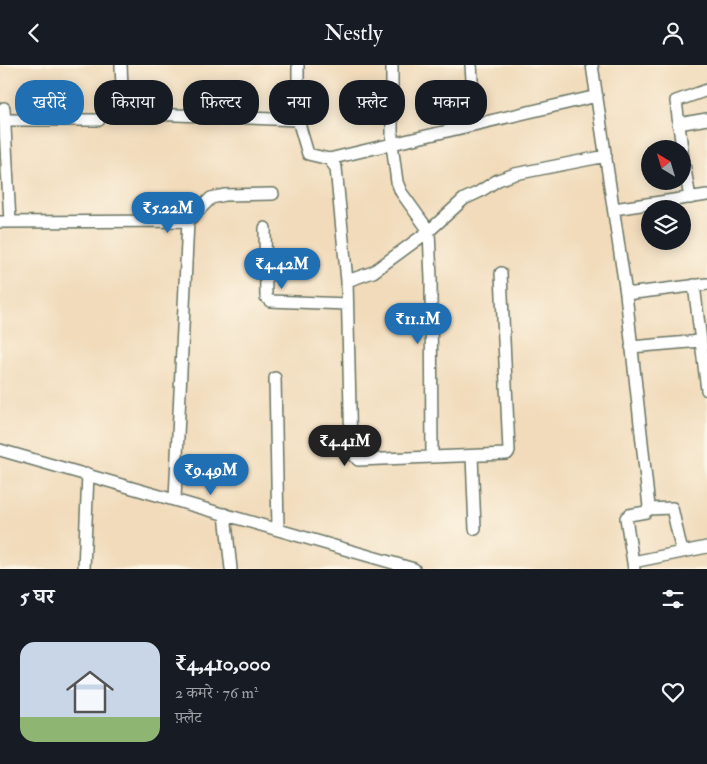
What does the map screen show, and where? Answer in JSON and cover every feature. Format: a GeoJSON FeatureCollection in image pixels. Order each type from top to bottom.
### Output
{"type":"FeatureCollection","features":[{"type":"Feature","properties":{"kind":"street"},"geometry":{"type":"LineString","coordinates":[[121,65],[123,109],[127,113],[269,119]]}},
{"type":"Feature","properties":{"kind":"street"},"geometry":{"type":"LineString","coordinates":[[298,65],[298,80]]}},
{"type":"Feature","properties":{"kind":"street"},"geometry":{"type":"LineString","coordinates":[[392,65],[392,144],[397,182],[401,192],[429,231],[432,457]]}},
{"type":"Feature","properties":{"kind":"street"},"geometry":{"type":"LineString","coordinates":[[471,65],[472,80]]}},
{"type":"Feature","properties":{"kind":"street"},"geometry":{"type":"LineString","coordinates":[[592,65],[626,295],[648,509]]}},
{"type":"Feature","properties":{"kind":"street"},"geometry":{"type":"LineString","coordinates":[[680,140],[676,101],[707,90]]}},
{"type":"Feature","properties":{"kind":"street"},"geometry":{"type":"LineString","coordinates":[[487,121],[597,96]]}},
{"type":"Feature","properties":{"kind":"street"},"geometry":{"type":"LineString","coordinates":[[4,109],[5,222],[188,221]]}},
{"type":"Feature","properties":{"kind":"street"},"geometry":{"type":"LineString","coordinates":[[678,124],[707,119]]}},
{"type":"Feature","properties":{"kind":"street"},"geometry":{"type":"LineString","coordinates":[[4,121],[94,120]]}},
{"type":"Feature","properties":{"kind":"street"},"geometry":{"type":"LineString","coordinates":[[299,125],[308,154],[329,159],[471,125]]}},
{"type":"Feature","properties":{"kind":"street"},"geometry":{"type":"LineString","coordinates":[[347,281],[373,272],[429,231],[464,199],[498,180],[515,173],[606,156]]}},
{"type":"Feature","properties":{"kind":"street"},"geometry":{"type":"LineString","coordinates":[[329,159],[336,168],[347,281],[351,453],[353,457],[358,460],[504,455],[509,451],[501,273]]}},
{"type":"Feature","properties":{"kind":"street"},"geometry":{"type":"LineString","coordinates":[[689,190],[690,198]]}},
{"type":"Feature","properties":{"kind":"street"},"geometry":{"type":"LineString","coordinates":[[175,499],[188,221],[210,198],[224,195],[273,194]]}},
{"type":"Feature","properties":{"kind":"street"},"geometry":{"type":"LineString","coordinates":[[614,209],[707,195]]}},
{"type":"Feature","properties":{"kind":"street"},"geometry":{"type":"LineString","coordinates":[[265,228],[266,297],[270,301],[347,304]]}},
{"type":"Feature","properties":{"kind":"street"},"geometry":{"type":"LineString","coordinates":[[626,295],[707,284]]}},
{"type":"Feature","properties":{"kind":"street"},"geometry":{"type":"LineString","coordinates":[[694,285],[707,390]]}},
{"type":"Feature","properties":{"kind":"street"},"geometry":{"type":"LineString","coordinates":[[631,347],[701,341]]}},
{"type":"Feature","properties":{"kind":"street"},"geometry":{"type":"LineString","coordinates":[[274,378],[278,529]]}},
{"type":"Feature","properties":{"kind":"street"},"geometry":{"type":"LineString","coordinates":[[0,451],[225,513],[414,569]]}},
{"type":"Feature","properties":{"kind":"street"},"geometry":{"type":"LineString","coordinates":[[472,456],[475,529]]}},
{"type":"Feature","properties":{"kind":"street"},"geometry":{"type":"LineString","coordinates":[[84,569],[88,474]]}},
{"type":"Feature","properties":{"kind":"street"},"geometry":{"type":"LineString","coordinates":[[682,552],[672,508],[648,509],[629,515],[626,518],[634,566],[707,547]]}},
{"type":"Feature","properties":{"kind":"street"},"geometry":{"type":"LineString","coordinates":[[225,513],[231,569]]}}]}
